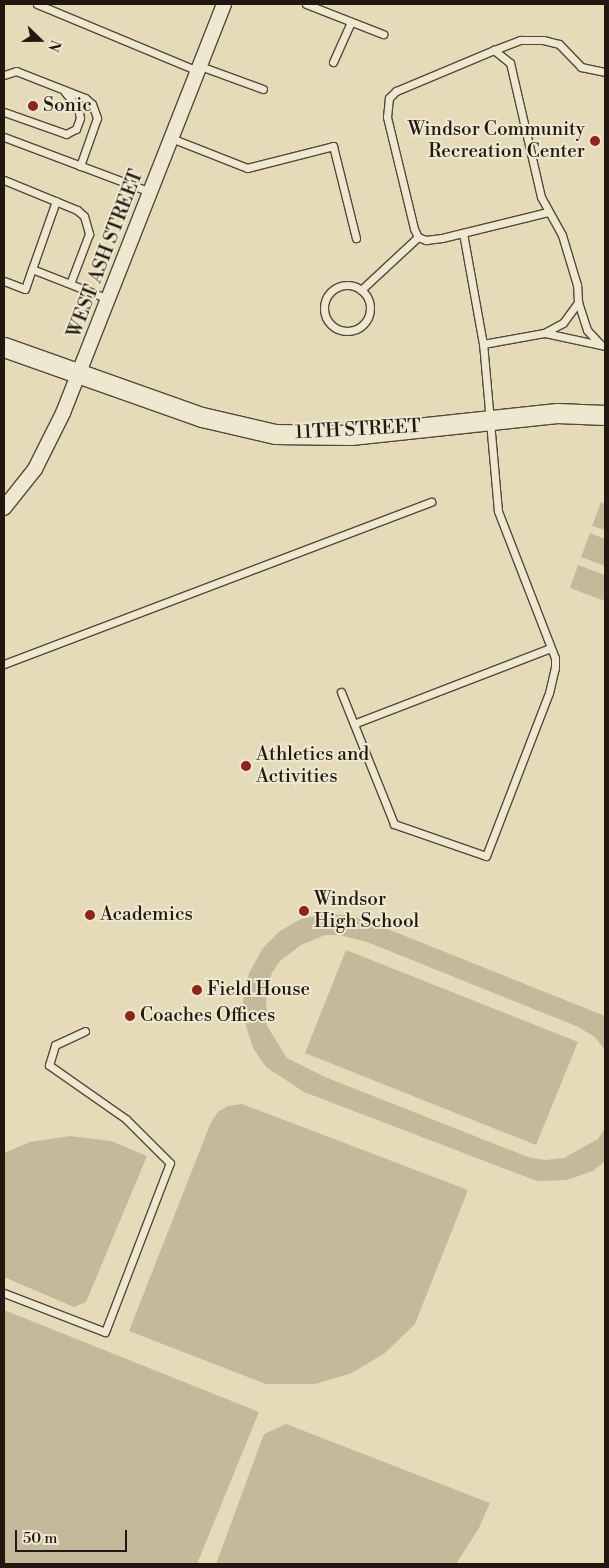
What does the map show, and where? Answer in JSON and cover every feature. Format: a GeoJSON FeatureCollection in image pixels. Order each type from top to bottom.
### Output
{"type":"FeatureCollection","features":[{"type":"Feature","properties":{"kind":"street","name":"WEST ASH STREET"},"geometry":{"type":"LineString","coordinates":[[4,508],[35,469],[53,437],[224,4]]}},
{"type":"Feature","properties":{"kind":"street","name":"11TH STREET"},"geometry":{"type":"LineString","coordinates":[[4,347],[202,417],[275,434],[352,435],[492,418],[557,413],[605,415]]}},
{"type":"Feature","properties":{"kind":"lane"},"geometry":{"type":"LineString","coordinates":[[37,4],[199,69],[262,89]]}},
{"type":"Feature","properties":{"kind":"lane"},"geometry":{"type":"LineString","coordinates":[[306,4],[382,34]]}},
{"type":"Feature","properties":{"kind":"lane"},"geometry":{"type":"LineString","coordinates":[[333,62],[351,22]]}},
{"type":"Feature","properties":{"kind":"lane"},"geometry":{"type":"LineString","coordinates":[[418,237],[387,117],[388,98],[396,91],[520,40],[543,40],[559,44],[581,67],[605,72]]}},
{"type":"Feature","properties":{"kind":"lane"},"geometry":{"type":"LineString","coordinates":[[494,50],[510,63],[541,196],[562,236],[577,285],[578,302],[587,330],[603,345]]}},
{"type":"Feature","properties":{"kind":"lane"},"geometry":{"type":"LineString","coordinates":[[4,75],[16,71],[85,98],[97,112],[98,118],[80,166]]}},
{"type":"Feature","properties":{"kind":"lane"},"geometry":{"type":"LineString","coordinates":[[4,112],[66,134],[76,128],[80,118],[78,108],[62,89]]}},
{"type":"Feature","properties":{"kind":"lane"},"geometry":{"type":"LineString","coordinates":[[4,137],[150,192]]}},
{"type":"Feature","properties":{"kind":"lane"},"geometry":{"type":"LineString","coordinates":[[172,138],[247,168],[333,146],[356,238]]}},
{"type":"Feature","properties":{"kind":"lane"},"geometry":{"type":"LineString","coordinates":[[4,180],[77,210],[89,227],[87,242],[70,284]]}},
{"type":"Feature","properties":{"kind":"lane"},"geometry":{"type":"LineString","coordinates":[[4,281],[25,289],[56,201]]}},
{"type":"Feature","properties":{"kind":"lane"},"geometry":{"type":"LineString","coordinates":[[418,237],[426,240],[464,233],[548,212]]}},
{"type":"Feature","properties":{"kind":"lane"},"geometry":{"type":"LineString","coordinates":[[342,692],[356,723],[394,824],[442,838],[486,856],[552,684],[555,658],[498,511],[491,452],[492,418],[483,344],[464,233]]}},
{"type":"Feature","properties":{"kind":"lane"},"geometry":{"type":"LineString","coordinates":[[361,290],[418,237]]}},
{"type":"Feature","properties":{"kind":"lane"},"geometry":{"type":"LineString","coordinates":[[32,270],[108,299]]}},
{"type":"Feature","properties":{"kind":"lane"},"geometry":{"type":"LineString","coordinates":[[340,286],[361,290],[370,310],[364,324],[350,332],[334,328],[324,316],[323,308],[328,294],[340,286]]}},
{"type":"Feature","properties":{"kind":"lane"},"geometry":{"type":"LineString","coordinates":[[483,344],[544,333],[563,323],[578,302]]}},
{"type":"Feature","properties":{"kind":"lane"},"geometry":{"type":"LineString","coordinates":[[544,333],[603,345]]}},
{"type":"Feature","properties":{"kind":"lane"},"geometry":{"type":"LineString","coordinates":[[4,664],[430,502]]}},
{"type":"Feature","properties":{"kind":"lane"},"geometry":{"type":"LineString","coordinates":[[356,723],[550,648]]}},
{"type":"Feature","properties":{"kind":"lane"},"geometry":{"type":"LineString","coordinates":[[4,1293],[105,1332],[170,1163],[155,1144],[126,1119],[49,1065],[55,1045],[85,1031]]}},
{"type":"Feature","properties":{"kind":"shaded area"},"geometry":{"type":"Polygon","coordinates":[[[601,502],[605,504],[605,530],[592,526],[601,502]]]}},
{"type":"Feature","properties":{"kind":"shaded area"},"geometry":{"type":"Polygon","coordinates":[[[590,533],[605,539],[605,566],[581,557],[590,533]]]}},
{"type":"Feature","properties":{"kind":"shaded area"},"geometry":{"type":"Polygon","coordinates":[[[578,565],[605,575],[605,601],[570,588],[578,565]]]}},
{"type":"Feature","properties":{"kind":"shaded area"},"geometry":{"type":"Polygon","coordinates":[[[325,914],[348,915],[370,922],[605,1016],[605,1050],[595,1037],[576,1026],[367,942],[339,935],[325,935],[301,945],[280,961],[272,973],[266,990],[267,1026],[287,1058],[325,1077],[528,1157],[545,1160],[564,1158],[598,1139],[605,1128],[605,1161],[593,1171],[567,1180],[537,1181],[304,1092],[266,1067],[253,1048],[246,1026],[243,1001],[249,973],[263,948],[280,931],[301,919],[325,914]]]}},
{"type":"Feature","properties":{"kind":"shaded area"},"geometry":{"type":"Polygon","coordinates":[[[346,950],[578,1042],[536,1145],[305,1053],[346,950]]]}},
{"type":"Feature","properties":{"kind":"shaded area"},"geometry":{"type":"Polygon","coordinates":[[[242,1104],[468,1190],[415,1324],[385,1353],[352,1373],[315,1384],[266,1384],[129,1331],[211,1122],[218,1112],[228,1106],[242,1104]]]}},
{"type":"Feature","properties":{"kind":"shaded area"},"geometry":{"type":"Polygon","coordinates":[[[70,1136],[111,1141],[147,1156],[86,1302],[74,1307],[4,1277],[4,1153],[30,1142],[70,1136]]]}},
{"type":"Feature","properties":{"kind":"shaded area"},"geometry":{"type":"Polygon","coordinates":[[[4,1310],[259,1412],[197,1564],[4,1564],[4,1310]]]}},
{"type":"Feature","properties":{"kind":"shaded area"},"geometry":{"type":"Polygon","coordinates":[[[286,1424],[490,1503],[479,1528],[456,1564],[216,1564],[264,1434],[286,1424]]]}},
{"type":"Feature","properties":{"kind":"place","name":"Sonic"},"geometry":{"type":"Point","coordinates":[33,106]}},
{"type":"Feature","properties":{"kind":"place","name":"Windsor Community Recreation Center"},"geometry":{"type":"Point","coordinates":[595,141]}},
{"type":"Feature","properties":{"kind":"place","name":"Athletics and Activities"},"geometry":{"type":"Point","coordinates":[246,766]}},
{"type":"Feature","properties":{"kind":"place","name":"Windsor High School"},"geometry":{"type":"Point","coordinates":[304,911]}},
{"type":"Feature","properties":{"kind":"place","name":"Academics"},"geometry":{"type":"Point","coordinates":[90,915]}},
{"type":"Feature","properties":{"kind":"place","name":"Field House"},"geometry":{"type":"Point","coordinates":[197,990]}},
{"type":"Feature","properties":{"kind":"place","name":"Coaches Offices"},"geometry":{"type":"Point","coordinates":[130,1016]}}]}
